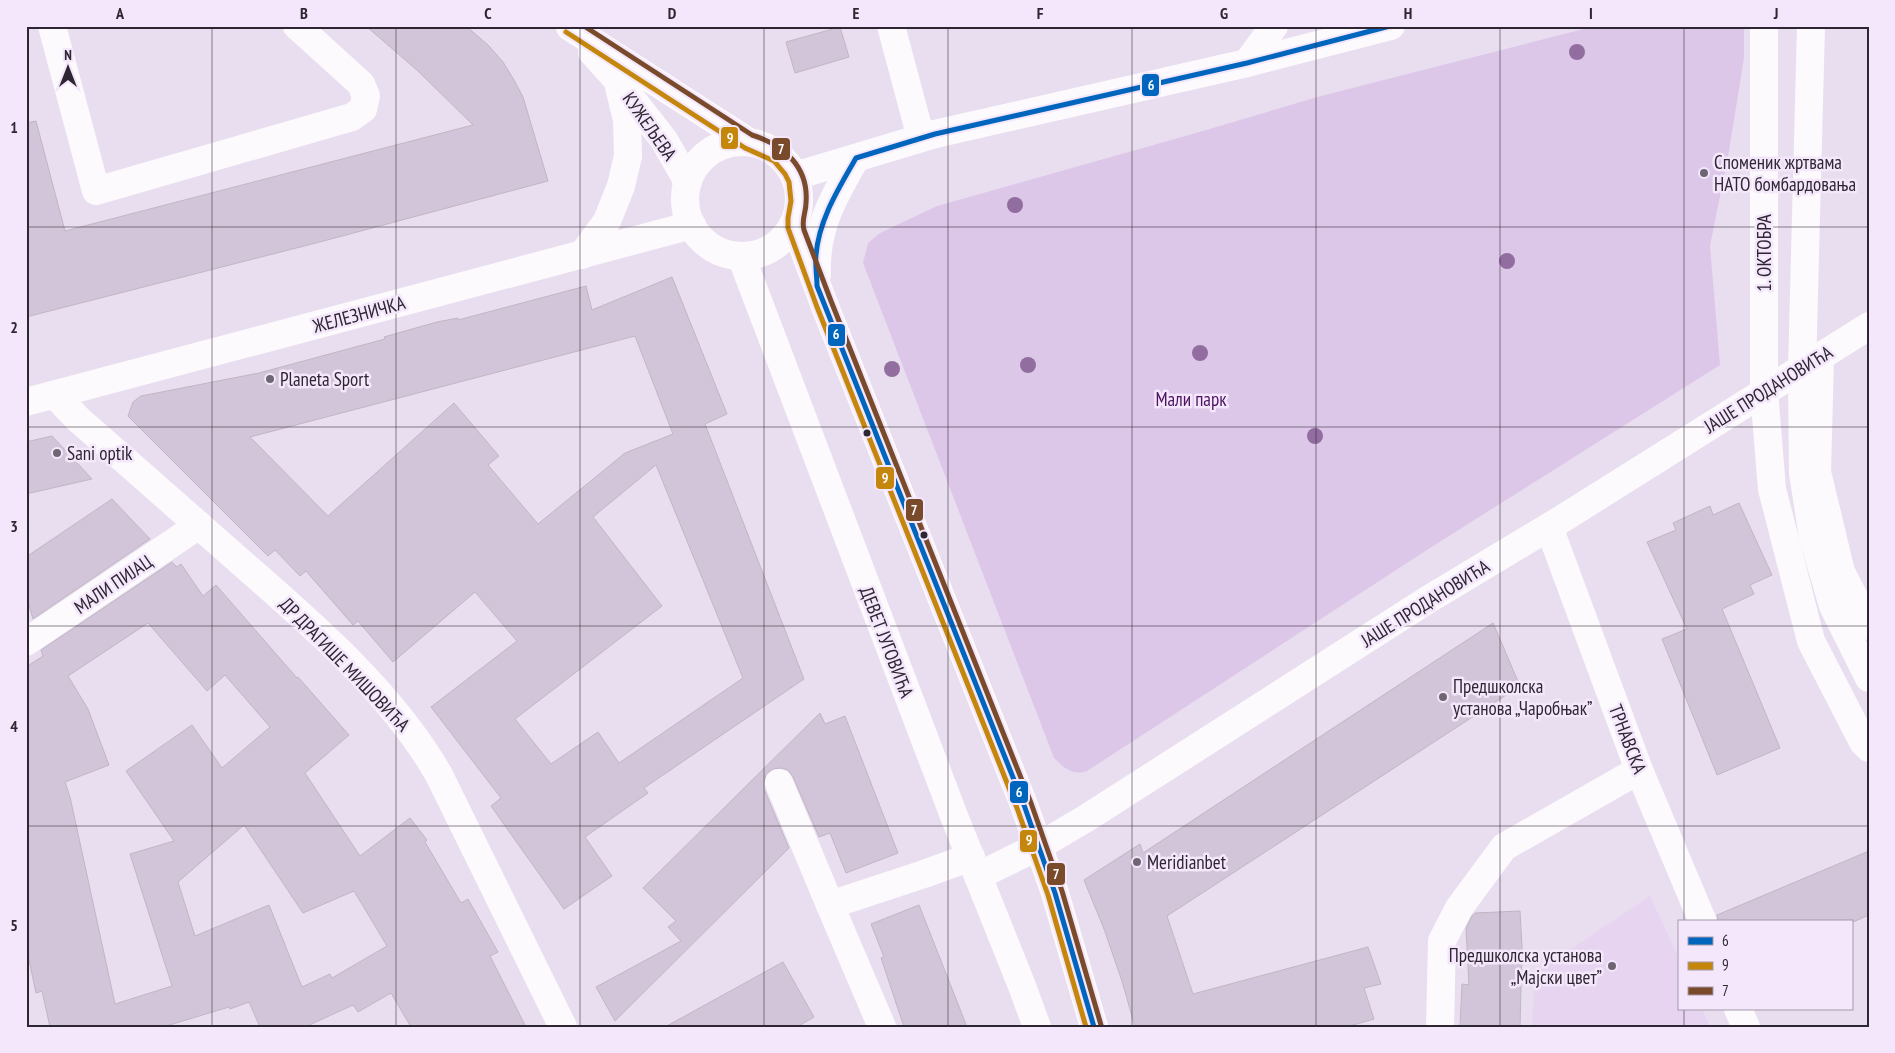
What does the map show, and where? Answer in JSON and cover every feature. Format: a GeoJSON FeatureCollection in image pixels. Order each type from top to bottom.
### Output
{"type":"FeatureCollection","features":[{"type":"Feature","properties":{"kind":"street"},"geometry":{"type":"LineString","coordinates":[[52,26],[96,191],[352,117],[363,109],[366,96],[361,84],[297,26]]}},
{"type":"Feature","properties":{"kind":"street","name":"КУЖЕЉЕВА"},"geometry":{"type":"LineString","coordinates":[[570,26],[618,81],[664,140],[688,182]]}},
{"type":"Feature","properties":{"kind":"street","name":"КУЖЕЉЕВА"},"geometry":{"type":"LineString","coordinates":[[570,26],[749,142]]}},
{"type":"Feature","properties":{"kind":"street"},"geometry":{"type":"LineString","coordinates":[[891,26],[921,138]]}},
{"type":"Feature","properties":{"kind":"street"},"geometry":{"type":"LineString","coordinates":[[1247,63],[1274,26]]}},
{"type":"Feature","properties":{"kind":"street"},"geometry":{"type":"LineString","coordinates":[[795,176],[921,138],[1247,63],[1390,26]]}},
{"type":"Feature","properties":{"kind":"street","name":"1. ОКТОБРА"},"geometry":{"type":"LineString","coordinates":[[1764,26],[1764,391],[1772,489],[1811,641],[1863,742],[1869,748]]}},
{"type":"Feature","properties":{"kind":"street"},"geometry":{"type":"LineString","coordinates":[[1811,26],[1811,364],[1817,472],[1841,572],[1869,626]]}},
{"type":"Feature","properties":{"kind":"street"},"geometry":{"type":"LineString","coordinates":[[582,255],[607,221],[621,186],[628,156],[627,120],[618,81]]}},
{"type":"Feature","properties":{"kind":"street"},"geometry":{"type":"LineString","coordinates":[[749,142],[763,146],[776,153],[787,163],[795,176],[799,192],[799,207],[794,223],[785,237],[772,247],[757,254],[741,256],[726,253],[712,247],[700,238],[686,212],[685,196],[694,168],[705,156],[718,147],[733,143],[749,142]]}},
{"type":"Feature","properties":{"kind":"street"},"geometry":{"type":"LineString","coordinates":[[817,286],[816,254],[828,207],[856,158]]}},
{"type":"Feature","properties":{"kind":"street"},"geometry":{"type":"LineString","coordinates":[[794,223],[817,286],[1039,846],[1055,893],[1094,1027]]}},
{"type":"Feature","properties":{"kind":"street","name":"ЖЕЛЕЗНИЧКА"},"geometry":{"type":"LineString","coordinates":[[26,402],[692,225]]}},
{"type":"Feature","properties":{"kind":"street","name":"ДЕВЕТ ЈУГОВИЋА"},"geometry":{"type":"LineString","coordinates":[[741,256],[1037,1027]]}},
{"type":"Feature","properties":{"kind":"street","name":"ЈАШЕ ПРОДАНОВИЋА"},"geometry":{"type":"LineString","coordinates":[[830,905],[924,874],[974,866],[1039,846],[1101,809],[1430,599],[1549,527],[1869,326]]}},
{"type":"Feature","properties":{"kind":"street"},"geometry":{"type":"LineString","coordinates":[[1811,364],[1803,473],[1813,537],[1833,606],[1869,678]]}},
{"type":"Feature","properties":{"kind":"street","name":"ДР ДРАГИШЕ МИШОВИЋА"},"geometry":{"type":"LineString","coordinates":[[55,395],[78,419],[290,606],[337,651],[376,691],[425,750],[439,774],[563,1027]]}},
{"type":"Feature","properties":{"kind":"street","name":"МАЛИ ПИЈАЦ"},"geometry":{"type":"LineString","coordinates":[[26,642],[199,525]]}},
{"type":"Feature","properties":{"kind":"street","name":"ТРНАВСКА"},"geometry":{"type":"LineString","coordinates":[[1549,527],[1639,770],[1702,920]]}},
{"type":"Feature","properties":{"kind":"street"},"geometry":{"type":"LineString","coordinates":[[1440,1027],[1442,941],[1459,908],[1504,847],[1639,770]]}},
{"type":"Feature","properties":{"kind":"street"},"geometry":{"type":"LineString","coordinates":[[779,783],[882,1027]]}},
{"type":"Feature","properties":{"kind":"street"},"geometry":{"type":"LineString","coordinates":[[1738,1010],[1746,1027]]}},
{"type":"Feature","properties":{"kind":"shaded area","name":"Предшколска установа „Мајски цвет”"},"geometry":{"type":"Polygon","coordinates":[[[1650,896],[1678,957],[1678,1010],[1702,1010],[1710,1027],[1532,1027],[1535,973],[1650,896]]]}},
{"type":"Feature","properties":{"kind":"green space","name":"Мали парк"},"geometry":{"type":"Polygon","coordinates":[[[1595,26],[1743,26],[1744,58],[1729,151],[1710,246],[1720,365],[1430,548],[1087,771],[1073,772],[1065,768],[1054,758],[863,263],[868,243],[880,233],[937,206],[1321,96],[1595,26]]]}},
{"type":"Feature","properties":{"kind":"building"},"geometry":{"type":"Polygon","coordinates":[[[366,26],[466,26],[488,45],[503,62],[523,97],[548,181],[316,243],[26,317],[26,123],[36,121],[65,231],[473,125],[418,71],[366,26]]]}},
{"type":"Feature","properties":{"kind":"building"},"geometry":{"type":"Polygon","coordinates":[[[840,27],[849,57],[795,73],[786,42],[840,27]]]}},
{"type":"Feature","properties":{"kind":"building"},"geometry":{"type":"Polygon","coordinates":[[[672,277],[727,414],[705,424],[804,679],[644,788],[648,793],[585,837],[612,876],[564,909],[491,806],[501,798],[431,707],[517,641],[475,592],[393,662],[358,621],[353,625],[306,571],[300,576],[275,550],[268,556],[128,416],[133,402],[141,396],[259,373],[385,339],[384,337],[437,322],[458,318],[458,320],[586,286],[592,310],[672,277]],[[635,336],[250,437],[328,516],[454,403],[499,456],[488,465],[538,524],[625,453],[673,434],[635,336]],[[656,465],[593,517],[662,606],[515,719],[551,764],[598,732],[619,763],[743,678],[656,465]]]}},
{"type":"Feature","properties":{"kind":"building"},"geometry":{"type":"Polygon","coordinates":[[[52,436],[92,479],[26,494],[26,442],[52,436]]]}},
{"type":"Feature","properties":{"kind":"building"},"geometry":{"type":"Polygon","coordinates":[[[112,499],[150,539],[33,619],[26,595],[26,557],[112,499]]]}},
{"type":"Feature","properties":{"kind":"building"},"geometry":{"type":"Polygon","coordinates":[[[1739,503],[1772,575],[1750,585],[1754,594],[1722,609],[1780,748],[1717,775],[1662,639],[1687,629],[1647,542],[1676,530],[1673,523],[1710,506],[1713,515],[1739,503]]]}},
{"type":"Feature","properties":{"kind":"building"},"geometry":{"type":"Polygon","coordinates":[[[172,562],[177,567],[181,564],[203,596],[216,585],[349,735],[305,773],[360,856],[410,818],[427,840],[425,842],[461,903],[468,899],[498,952],[490,956],[526,1027],[411,1027],[391,993],[358,1012],[353,1005],[305,1027],[260,1027],[249,1002],[163,1027],[50,1027],[42,991],[36,993],[26,946],[26,667],[43,656],[41,650],[172,562]],[[148,623],[68,676],[88,709],[109,765],[65,782],[70,797],[115,1004],[172,986],[130,854],[174,841],[126,771],[192,725],[222,768],[270,727],[225,675],[207,691],[148,623]],[[244,825],[178,882],[195,936],[269,905],[302,987],[330,974],[332,978],[387,946],[354,891],[303,913],[244,825]]]}},
{"type":"Feature","properties":{"kind":"building"},"geometry":{"type":"Polygon","coordinates":[[[1493,623],[1520,686],[1167,916],[1193,994],[1368,947],[1381,984],[1364,988],[1374,1019],[1346,1027],[1135,1027],[1104,929],[1084,880],[1140,844],[1143,853],[1493,623]]]}},
{"type":"Feature","properties":{"kind":"building"},"geometry":{"type":"Polygon","coordinates":[[[820,713],[825,724],[845,716],[898,853],[846,873],[830,833],[819,837],[793,777],[788,770],[781,768],[773,769],[766,774],[764,789],[789,848],[615,1021],[596,987],[681,941],[668,927],[676,921],[643,888],[820,713]]]}},
{"type":"Feature","properties":{"kind":"building"},"geometry":{"type":"Polygon","coordinates":[[[1869,851],[1869,915],[1853,922],[1852,920],[1718,920],[1717,915],[1869,851]]]}},
{"type":"Feature","properties":{"kind":"building"},"geometry":{"type":"Polygon","coordinates":[[[919,905],[967,1027],[904,1027],[881,958],[884,957],[871,924],[919,905]]]}},
{"type":"Feature","properties":{"kind":"building"},"geometry":{"type":"Polygon","coordinates":[[[1520,911],[1522,947],[1520,1027],[1460,1027],[1462,984],[1469,985],[1466,928],[1472,916],[1475,913],[1520,911]]]}},
{"type":"Feature","properties":{"kind":"building"},"geometry":{"type":"Polygon","coordinates":[[[783,962],[814,1017],[797,1027],[665,1027],[783,962]]]}},
{"type":"Feature","properties":{"kind":"transit line","name":"7"},"geometry":{"type":"LineString","coordinates":[[584,26],[752,135],[764,139],[784,151],[799,168],[806,190],[804,230],[1031,803],[1062,891],[1101,1025]]}},
{"type":"Feature","properties":{"kind":"transit line","name":"6"},"geometry":{"type":"LineString","coordinates":[[1094,1027],[1055,893],[1024,805],[817,286],[816,255],[821,229],[825,216],[856,158],[935,134],[1247,63],[1390,26]]}},
{"type":"Feature","properties":{"kind":"transit line","name":"9"},"geometry":{"type":"LineString","coordinates":[[566,32],[745,148],[774,161],[785,174],[789,182],[791,201],[788,228],[817,307],[1017,808],[1048,895],[1086,1027]]}},
{"type":"Feature","properties":{"kind":"place","name":"Споменик жртвама НАТО бомбардовања"},"geometry":{"type":"Point","coordinates":[1704,173]}},
{"type":"Feature","properties":{"kind":"place","name":"Planeta Sport"},"geometry":{"type":"Point","coordinates":[270,379]}},
{"type":"Feature","properties":{"kind":"place","name":"Sani optik"},"geometry":{"type":"Point","coordinates":[57,453]}},
{"type":"Feature","properties":{"kind":"place","name":"Предшколска установа „Чаробњак”"},"geometry":{"type":"Point","coordinates":[1443,697]}},
{"type":"Feature","properties":{"kind":"place","name":"Meridianbet"},"geometry":{"type":"Point","coordinates":[1137,862]}},
{"type":"Feature","properties":{"kind":"place","name":"Предшколска установа „Мајски цвет”"},"geometry":{"type":"Point","coordinates":[1612,966]}}]}
